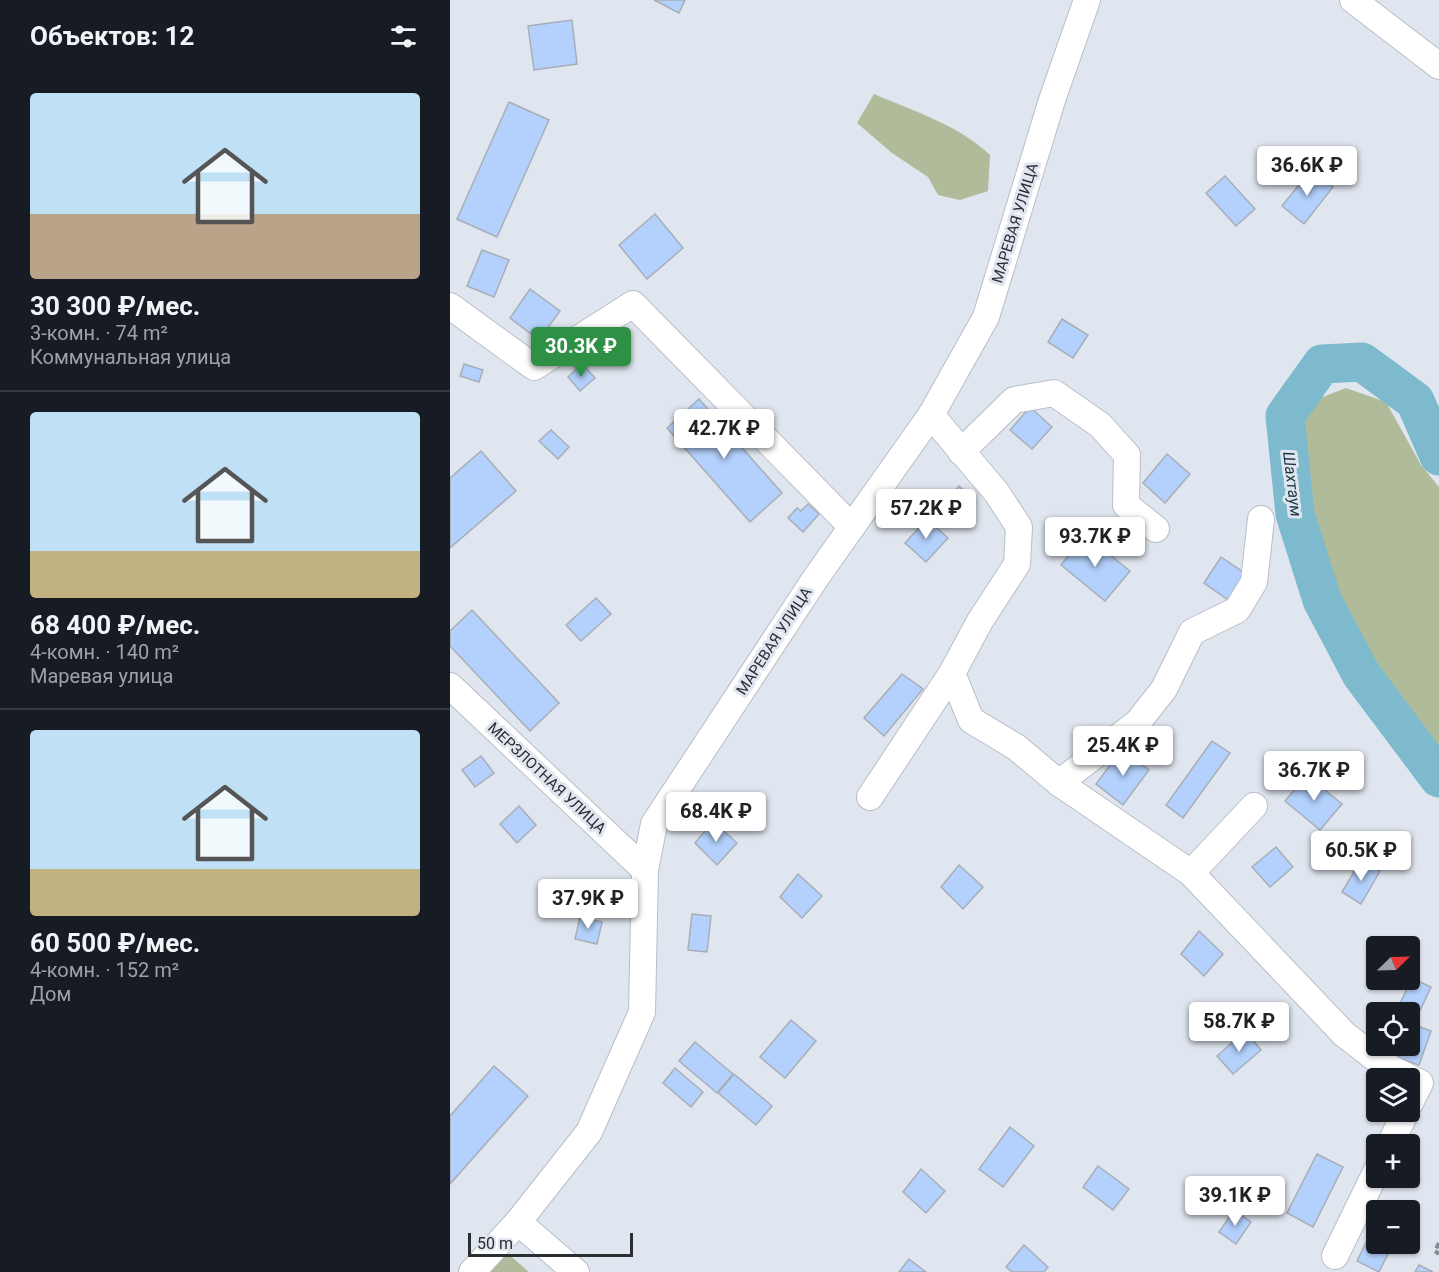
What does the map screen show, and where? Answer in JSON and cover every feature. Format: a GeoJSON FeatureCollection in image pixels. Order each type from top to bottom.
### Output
{"type":"FeatureCollection","features":[{"type":"Feature","properties":{"kind":"street","name":"МАРЕВАЯ УЛИЦА"},"geometry":{"type":"LineString","coordinates":[[472,1272],[518,1222],[589,1132],[642,1012],[645,870],[654,824],[814,579],[932,415],[986,317],[1052,100],[1087,0]]}},
{"type":"Feature","properties":{"kind":"street"},"geometry":{"type":"LineString","coordinates":[[1353,0],[1439,66]]}},
{"type":"Feature","properties":{"kind":"street"},"geometry":{"type":"LineString","coordinates":[[450,306],[534,367],[633,304],[852,526]]}},
{"type":"Feature","properties":{"kind":"street"},"geometry":{"type":"LineString","coordinates":[[961,452],[1014,400],[1054,393],[1100,425],[1127,455],[1126,505],[1156,529]]}},
{"type":"Feature","properties":{"kind":"street"},"geometry":{"type":"LineString","coordinates":[[870,796],[952,673],[980,621],[1017,564],[1019,527],[997,494],[932,415]]}},
{"type":"Feature","properties":{"kind":"street"},"geometry":{"type":"LineString","coordinates":[[1059,783],[1138,722],[1164,689],[1192,632],[1237,610],[1254,582],[1261,519]]}},
{"type":"Feature","properties":{"kind":"street"},"geometry":{"type":"LineString","coordinates":[[952,673],[971,720],[1016,747],[1059,783],[1191,873],[1344,1034],[1423,1092]]}},
{"type":"Feature","properties":{"kind":"street","name":"МЕРЗЛОТНАЯ УЛИЦА"},"geometry":{"type":"LineString","coordinates":[[450,686],[645,870]]}},
{"type":"Feature","properties":{"kind":"street"},"geometry":{"type":"LineString","coordinates":[[1191,873],[1254,806]]}},
{"type":"Feature","properties":{"kind":"street"},"geometry":{"type":"LineString","coordinates":[[1335,1256],[1368,1188]]}},
{"type":"Feature","properties":{"kind":"street"},"geometry":{"type":"LineString","coordinates":[[518,1222],[576,1272]]}},
{"type":"Feature","properties":{"kind":"path"},"geometry":{"type":"LineString","coordinates":[[1439,1243],[1435,1251],[1439,1254]]}},
{"type":"Feature","properties":{"kind":"green space"},"geometry":{"type":"Polygon","coordinates":[[[874,94],[950,127],[978,144],[990,155],[988,191],[960,200],[938,195],[928,177],[892,153],[857,123],[874,94]]]}},
{"type":"Feature","properties":{"kind":"green space"},"geometry":{"type":"Polygon","coordinates":[[[1346,388],[1386,402],[1421,465],[1439,487],[1439,750],[1413,718],[1345,619],[1310,513],[1298,434],[1307,403],[1346,388]]]}},
{"type":"Feature","properties":{"kind":"green space"},"geometry":{"type":"Polygon","coordinates":[[[505,1251],[529,1272],[486,1272],[505,1251]]]}},
{"type":"Feature","properties":{"kind":"building"},"geometry":{"type":"Polygon","coordinates":[[[654,0],[685,0],[679,13],[654,0]]]}},
{"type":"Feature","properties":{"kind":"building"},"geometry":{"type":"Polygon","coordinates":[[[572,20],[577,64],[534,70],[528,26],[572,20]]]}},
{"type":"Feature","properties":{"kind":"building"},"geometry":{"type":"Polygon","coordinates":[[[509,102],[549,120],[497,237],[457,219],[509,102]]]}},
{"type":"Feature","properties":{"kind":"building"},"geometry":{"type":"Polygon","coordinates":[[[1311,170],[1333,187],[1304,224],[1282,206],[1311,170]]]}},
{"type":"Feature","properties":{"kind":"building"},"geometry":{"type":"Polygon","coordinates":[[[1225,176],[1255,209],[1236,226],[1206,193],[1225,176]]]}},
{"type":"Feature","properties":{"kind":"building"},"geometry":{"type":"Polygon","coordinates":[[[655,214],[683,248],[647,279],[619,245],[655,214]]]}},
{"type":"Feature","properties":{"kind":"building"},"geometry":{"type":"Polygon","coordinates":[[[482,250],[509,260],[494,297],[467,286],[482,250]]]}},
{"type":"Feature","properties":{"kind":"building"},"geometry":{"type":"Polygon","coordinates":[[[530,289],[560,311],[539,340],[510,318],[530,289]]]}},
{"type":"Feature","properties":{"kind":"building"},"geometry":{"type":"Polygon","coordinates":[[[1062,319],[1088,335],[1073,358],[1048,342],[1062,319]]]}},
{"type":"Feature","properties":{"kind":"building"},"geometry":{"type":"Polygon","coordinates":[[[612,331],[625,343],[613,355],[600,343],[612,331]]]}},
{"type":"Feature","properties":{"kind":"building"},"geometry":{"type":"Polygon","coordinates":[[[464,364],[483,370],[479,382],[460,376],[464,364]]]}},
{"type":"Feature","properties":{"kind":"building"},"geometry":{"type":"Polygon","coordinates":[[[582,364],[595,378],[580,391],[568,377],[582,364]]]}},
{"type":"Feature","properties":{"kind":"building"},"geometry":{"type":"Polygon","coordinates":[[[699,399],[782,493],[750,522],[667,428],[699,399]]]}},
{"type":"Feature","properties":{"kind":"building"},"geometry":{"type":"Polygon","coordinates":[[[1030,407],[1052,427],[1032,449],[1010,430],[1030,407]]]}},
{"type":"Feature","properties":{"kind":"building"},"geometry":{"type":"Polygon","coordinates":[[[551,430],[569,447],[558,459],[539,441],[551,430]]]}},
{"type":"Feature","properties":{"kind":"building"},"geometry":{"type":"Polygon","coordinates":[[[481,451],[516,491],[450,548],[450,478],[481,451]]]}},
{"type":"Feature","properties":{"kind":"building"},"geometry":{"type":"Polygon","coordinates":[[[1167,454],[1190,474],[1165,503],[1143,483],[1167,454]]]}},
{"type":"Feature","properties":{"kind":"building"},"geometry":{"type":"Polygon","coordinates":[[[959,486],[973,499],[948,527],[934,515],[959,486]]]}},
{"type":"Feature","properties":{"kind":"building"},"geometry":{"type":"Polygon","coordinates":[[[808,504],[819,514],[803,532],[788,518],[797,508],[801,511],[808,504]]]}},
{"type":"Feature","properties":{"kind":"building"},"geometry":{"type":"Polygon","coordinates":[[[927,519],[948,538],[926,562],[905,543],[927,519]]]}},
{"type":"Feature","properties":{"kind":"building"},"geometry":{"type":"Polygon","coordinates":[[[1085,535],[1130,571],[1105,601],[1061,565],[1085,535]]]}},
{"type":"Feature","properties":{"kind":"building"},"geometry":{"type":"Polygon","coordinates":[[[1221,557],[1246,574],[1228,600],[1204,583],[1221,557]]]}},
{"type":"Feature","properties":{"kind":"building"},"geometry":{"type":"Polygon","coordinates":[[[596,598],[611,614],[581,641],[566,625],[596,598]]]}},
{"type":"Feature","properties":{"kind":"building"},"geometry":{"type":"Polygon","coordinates":[[[472,610],[559,703],[530,731],[450,646],[450,631],[472,610]]]}},
{"type":"Feature","properties":{"kind":"building"},"geometry":{"type":"Polygon","coordinates":[[[902,674],[923,689],[884,736],[864,718],[902,674]]]}},
{"type":"Feature","properties":{"kind":"building"},"geometry":{"type":"Polygon","coordinates":[[[1212,741],[1230,753],[1183,818],[1166,805],[1212,741]]]}},
{"type":"Feature","properties":{"kind":"building"},"geometry":{"type":"Polygon","coordinates":[[[1122,749],[1149,770],[1123,805],[1096,784],[1122,749]]]}},
{"type":"Feature","properties":{"kind":"building"},"geometry":{"type":"Polygon","coordinates":[[[481,756],[494,773],[475,787],[462,770],[481,756]]]}},
{"type":"Feature","properties":{"kind":"building"},"geometry":{"type":"Polygon","coordinates":[[[1307,775],[1342,804],[1320,830],[1285,801],[1307,775]]]}},
{"type":"Feature","properties":{"kind":"building"},"geometry":{"type":"Polygon","coordinates":[[[519,806],[536,825],[517,843],[500,824],[519,806]]]}},
{"type":"Feature","properties":{"kind":"building"},"geometry":{"type":"Polygon","coordinates":[[[713,821],[737,843],[717,865],[695,843],[713,821]]]}},
{"type":"Feature","properties":{"kind":"building"},"geometry":{"type":"Polygon","coordinates":[[[1276,847],[1293,867],[1270,887],[1252,867],[1276,847]]]}},
{"type":"Feature","properties":{"kind":"building"},"geometry":{"type":"Polygon","coordinates":[[[1361,860],[1380,871],[1361,904],[1342,892],[1361,860]]]}},
{"type":"Feature","properties":{"kind":"building"},"geometry":{"type":"Polygon","coordinates":[[[959,865],[983,887],[963,909],[941,887],[959,865]]]}},
{"type":"Feature","properties":{"kind":"building"},"geometry":{"type":"Polygon","coordinates":[[[798,874],[822,896],[802,918],[780,897],[798,874]]]}},
{"type":"Feature","properties":{"kind":"building"},"geometry":{"type":"Polygon","coordinates":[[[692,914],[711,916],[707,952],[688,950],[692,914]]]}},
{"type":"Feature","properties":{"kind":"building"},"geometry":{"type":"Polygon","coordinates":[[[580,917],[602,922],[597,944],[575,939],[580,917]]]}},
{"type":"Feature","properties":{"kind":"building"},"geometry":{"type":"Polygon","coordinates":[[[1199,931],[1223,954],[1204,976],[1181,954],[1199,931]]]}},
{"type":"Feature","properties":{"kind":"building"},"geometry":{"type":"Polygon","coordinates":[[[1420,982],[1431,987],[1420,1011],[1420,1002],[1401,1002],[1406,990],[1420,990],[1420,982]]]}},
{"type":"Feature","properties":{"kind":"building"},"geometry":{"type":"Polygon","coordinates":[[[791,1020],[816,1041],[785,1078],[760,1057],[791,1020]]]}},
{"type":"Feature","properties":{"kind":"building"},"geometry":{"type":"Polygon","coordinates":[[[1420,1027],[1431,1031],[1419,1065],[1399,1058],[1400,1056],[1420,1056],[1420,1027]]]}},
{"type":"Feature","properties":{"kind":"building"},"geometry":{"type":"Polygon","coordinates":[[[1245,1031],[1261,1050],[1233,1074],[1217,1056],[1245,1031]]]}},
{"type":"Feature","properties":{"kind":"building"},"geometry":{"type":"Polygon","coordinates":[[[695,1042],[733,1074],[717,1093],[679,1061],[695,1042]]]}},
{"type":"Feature","properties":{"kind":"building"},"geometry":{"type":"Polygon","coordinates":[[[494,1066],[528,1096],[450,1184],[450,1116],[494,1066]]]}},
{"type":"Feature","properties":{"kind":"building"},"geometry":{"type":"Polygon","coordinates":[[[675,1068],[703,1092],[691,1107],[663,1083],[675,1068]]]}},
{"type":"Feature","properties":{"kind":"building"},"geometry":{"type":"Polygon","coordinates":[[[734,1074],[772,1106],[756,1125],[718,1093],[734,1074]]]}},
{"type":"Feature","properties":{"kind":"building"},"geometry":{"type":"Polygon","coordinates":[[[1010,1127],[1034,1146],[1003,1187],[979,1169],[1010,1127]]]}},
{"type":"Feature","properties":{"kind":"building"},"geometry":{"type":"Polygon","coordinates":[[[1317,1154],[1343,1167],[1313,1227],[1287,1213],[1317,1154]]]}},
{"type":"Feature","properties":{"kind":"building"},"geometry":{"type":"Polygon","coordinates":[[[1098,1166],[1129,1189],[1113,1210],[1083,1187],[1098,1166]]]}},
{"type":"Feature","properties":{"kind":"building"},"geometry":{"type":"Polygon","coordinates":[[[921,1169],[945,1191],[926,1213],[903,1192],[921,1169]]]}},
{"type":"Feature","properties":{"kind":"building"},"geometry":{"type":"Polygon","coordinates":[[[1234,1210],[1251,1222],[1236,1244],[1219,1232],[1234,1210]]]}},
{"type":"Feature","properties":{"kind":"building"},"geometry":{"type":"Polygon","coordinates":[[[1366,1243],[1366,1254],[1388,1254],[1379,1272],[1357,1261],[1366,1243]]]}},
{"type":"Feature","properties":{"kind":"building"},"geometry":{"type":"Polygon","coordinates":[[[1024,1245],[1048,1267],[1044,1272],[1012,1272],[1006,1267],[1024,1245]]]}},
{"type":"Feature","properties":{"kind":"building"},"geometry":{"type":"Polygon","coordinates":[[[909,1259],[926,1272],[899,1272],[909,1259]]]}},
{"type":"Feature","properties":{"kind":"building"},"geometry":{"type":"Polygon","coordinates":[[[1419,1265],[1433,1272],[1415,1272],[1419,1265]]]}},
{"type":"Feature","properties":{"kind":"waterway","name":"Шахтаум"},"geometry":{"type":"LineString","coordinates":[[1439,456],[1415,401],[1362,362],[1322,364],[1285,416],[1295,514],[1322,600],[1361,674],[1439,778]]}}]}
